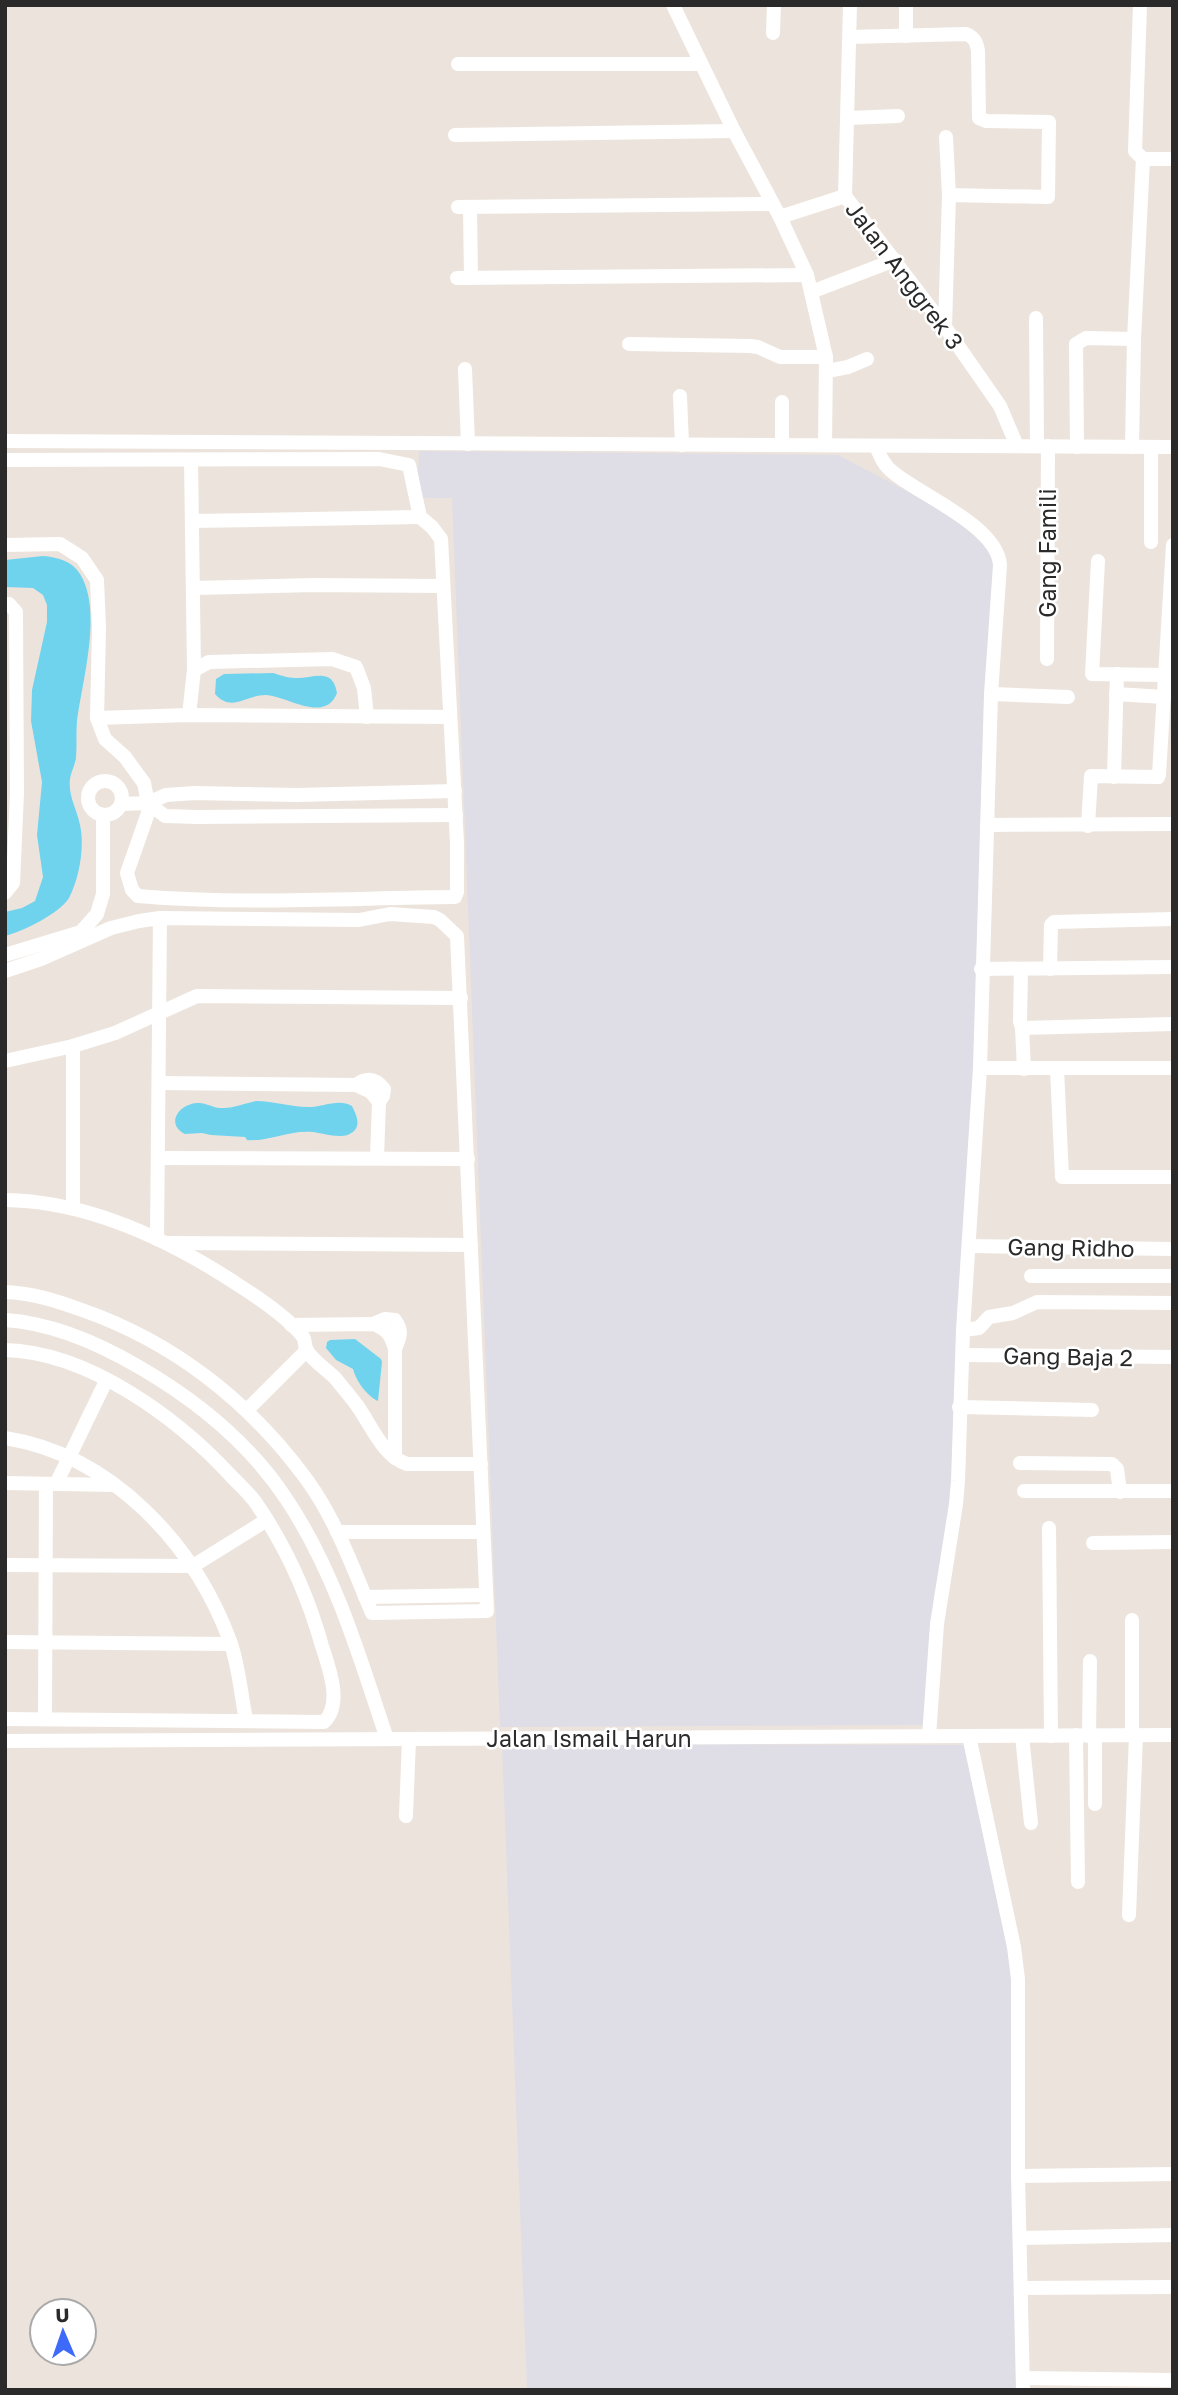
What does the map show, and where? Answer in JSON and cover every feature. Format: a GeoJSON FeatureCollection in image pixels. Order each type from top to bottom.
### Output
{"type":"FeatureCollection","features":[{"type":"Feature","properties":{"kind":"street"},"geometry":{"type":"LineString","coordinates":[[673,5],[807,275],[826,364],[825,445]]}},
{"type":"Feature","properties":{"kind":"street"},"geometry":{"type":"LineString","coordinates":[[773,33],[774,5]]}},
{"type":"Feature","properties":{"kind":"street","name":"Jalan Anggrek 3"},"geometry":{"type":"LineString","coordinates":[[850,5],[845,196],[945,327],[1004,412],[1017,446]]}},
{"type":"Feature","properties":{"kind":"street"},"geometry":{"type":"LineString","coordinates":[[906,5],[906,36]]}},
{"type":"Feature","properties":{"kind":"street"},"geometry":{"type":"LineString","coordinates":[[1140,5],[1136,154],[1143,159],[1173,159]]}},
{"type":"Feature","properties":{"kind":"street"},"geometry":{"type":"LineString","coordinates":[[850,37],[971,36],[978,51],[979,118],[986,121],[1047,121],[1050,124],[1048,197],[949,195]]}},
{"type":"Feature","properties":{"kind":"street"},"geometry":{"type":"LineString","coordinates":[[458,64],[701,64]]}},
{"type":"Feature","properties":{"kind":"street"},"geometry":{"type":"LineString","coordinates":[[848,118],[898,116]]}},
{"type":"Feature","properties":{"kind":"street"},"geometry":{"type":"LineString","coordinates":[[455,135],[734,131]]}},
{"type":"Feature","properties":{"kind":"street"},"geometry":{"type":"LineString","coordinates":[[945,327],[949,195],[946,137]]}},
{"type":"Feature","properties":{"kind":"street"},"geometry":{"type":"LineString","coordinates":[[1132,447],[1134,339],[1143,159]]}},
{"type":"Feature","properties":{"kind":"street"},"geometry":{"type":"LineString","coordinates":[[807,275],[464,278],[464,207],[777,210],[845,196]]}},
{"type":"Feature","properties":{"kind":"street"},"geometry":{"type":"LineString","coordinates":[[811,292],[895,260]]}},
{"type":"Feature","properties":{"kind":"street","name":"Gang Famili"},"geometry":{"type":"LineString","coordinates":[[1036,317],[1043,446],[1046,659]]}},
{"type":"Feature","properties":{"kind":"street"},"geometry":{"type":"LineString","coordinates":[[1077,447],[1076,344],[1086,338],[1134,339]]}},
{"type":"Feature","properties":{"kind":"street"},"geometry":{"type":"LineString","coordinates":[[629,344],[750,346],[780,357],[848,367],[867,359]]}},
{"type":"Feature","properties":{"kind":"street"},"geometry":{"type":"LineString","coordinates":[[465,369],[468,444]]}},
{"type":"Feature","properties":{"kind":"street"},"geometry":{"type":"LineString","coordinates":[[680,396],[682,445]]}},
{"type":"Feature","properties":{"kind":"street"},"geometry":{"type":"LineString","coordinates":[[782,402],[782,445]]}},
{"type":"Feature","properties":{"kind":"street"},"geometry":{"type":"LineString","coordinates":[[5,441],[1173,447]]}},
{"type":"Feature","properties":{"kind":"street"},"geometry":{"type":"LineString","coordinates":[[876,446],[883,461],[894,473],[974,527],[998,552],[1000,565],[991,694],[981,969],[979,1246],[971,1329],[963,1355],[956,1504],[937,1624],[929,1736]]}},
{"type":"Feature","properties":{"kind":"street"},"geometry":{"type":"LineString","coordinates":[[1151,447],[1151,542]]}},
{"type":"Feature","properties":{"kind":"street"},"geometry":{"type":"LineString","coordinates":[[5,460],[379,459],[409,465],[420,517],[441,539],[456,815],[457,892],[454,897],[178,899],[138,896],[128,881],[127,873],[148,813],[148,803],[144,783],[125,757],[105,739],[97,719],[97,580],[82,558],[60,544],[5,545]]}},
{"type":"Feature","properties":{"kind":"street"},"geometry":{"type":"LineString","coordinates":[[189,715],[194,670],[191,460]]}},
{"type":"Feature","properties":{"kind":"street"},"geometry":{"type":"LineString","coordinates":[[192,521],[420,517]]}},
{"type":"Feature","properties":{"kind":"street"},"geometry":{"type":"LineString","coordinates":[[1088,826],[1091,776],[1159,776],[1173,545]]}},
{"type":"Feature","properties":{"kind":"street"},"geometry":{"type":"LineString","coordinates":[[1098,561],[1092,674],[1164,675]]}},
{"type":"Feature","properties":{"kind":"street"},"geometry":{"type":"LineString","coordinates":[[193,588],[442,586]]}},
{"type":"Feature","properties":{"kind":"street"},"geometry":{"type":"LineString","coordinates":[[5,604],[9,604],[16,612],[10,704],[13,883],[5,893]]}},
{"type":"Feature","properties":{"kind":"street"},"geometry":{"type":"LineString","coordinates":[[194,670],[209,662],[332,659],[356,667],[364,688],[367,717]]}},
{"type":"Feature","properties":{"kind":"street"},"geometry":{"type":"LineString","coordinates":[[1114,776],[1117,674]]}},
{"type":"Feature","properties":{"kind":"street"},"geometry":{"type":"LineString","coordinates":[[991,694],[1068,697]]}},
{"type":"Feature","properties":{"kind":"street"},"geometry":{"type":"LineString","coordinates":[[1116,694],[1164,696]]}},
{"type":"Feature","properties":{"kind":"street"},"geometry":{"type":"LineString","coordinates":[[97,719],[189,715],[450,717]]}},
{"type":"Feature","properties":{"kind":"street"},"geometry":{"type":"LineString","coordinates":[[107,780],[116,785],[121,793],[121,804],[111,815],[103,817],[91,808],[89,801],[91,787],[97,782],[107,780]]}},
{"type":"Feature","properties":{"kind":"street"},"geometry":{"type":"LineString","coordinates":[[121,804],[148,803],[166,795],[195,793],[297,795],[455,791]]}},
{"type":"Feature","properties":{"kind":"street"},"geometry":{"type":"LineString","coordinates":[[148,803],[165,816],[456,815]]}},
{"type":"Feature","properties":{"kind":"street"},"geometry":{"type":"LineString","coordinates":[[5,955],[81,932],[97,914],[103,894],[103,817]]}},
{"type":"Feature","properties":{"kind":"street"},"geometry":{"type":"LineString","coordinates":[[987,825],[1173,824]]}},
{"type":"Feature","properties":{"kind":"street"},"geometry":{"type":"LineString","coordinates":[[5,971],[41,959],[111,928],[160,918],[359,920],[390,915],[434,917],[457,936],[487,1611],[372,1613],[337,1532],[308,1482],[247,1410],[195,1368],[157,1343],[116,1323],[49,1298],[5,1292]]}},
{"type":"Feature","properties":{"kind":"street"},"geometry":{"type":"LineString","coordinates":[[160,918],[158,1158],[161,1241]]}},
{"type":"Feature","properties":{"kind":"street"},"geometry":{"type":"LineString","coordinates":[[1051,969],[1051,925],[1054,922],[1173,919]]}},
{"type":"Feature","properties":{"kind":"street"},"geometry":{"type":"LineString","coordinates":[[981,969],[1173,967]]}},
{"type":"Feature","properties":{"kind":"street"},"geometry":{"type":"LineString","coordinates":[[1021,970],[1020,1021],[1023,1028],[1024,1069]]}},
{"type":"Feature","properties":{"kind":"street"},"geometry":{"type":"LineString","coordinates":[[5,1061],[73,1046],[115,1033],[197,996],[461,998]]}},
{"type":"Feature","properties":{"kind":"street"},"geometry":{"type":"LineString","coordinates":[[1023,1028],[1173,1024]]}},
{"type":"Feature","properties":{"kind":"street"},"geometry":{"type":"LineString","coordinates":[[73,1046],[73,1208]]}},
{"type":"Feature","properties":{"kind":"street"},"geometry":{"type":"LineString","coordinates":[[980,1068],[1173,1068]]}},
{"type":"Feature","properties":{"kind":"street"},"geometry":{"type":"LineString","coordinates":[[1057,1069],[1062,1177],[1173,1177]]}},
{"type":"Feature","properties":{"kind":"street"},"geometry":{"type":"LineString","coordinates":[[159,1083],[356,1085],[371,1079],[384,1089],[379,1102],[377,1158]]}},
{"type":"Feature","properties":{"kind":"street"},"geometry":{"type":"LineString","coordinates":[[158,1158],[468,1159]]}},
{"type":"Feature","properties":{"kind":"street"},"geometry":{"type":"LineString","coordinates":[[5,1200],[36,1200],[73,1208],[161,1241],[208,1265],[263,1301],[304,1336],[307,1350],[331,1373],[395,1458],[407,1464],[481,1464]]}},
{"type":"Feature","properties":{"kind":"street"},"geometry":{"type":"LineString","coordinates":[[161,1241],[471,1245]]}},
{"type":"Feature","properties":{"kind":"street","name":"Gang Ridho"},"geometry":{"type":"LineString","coordinates":[[979,1246],[1173,1249]]}},
{"type":"Feature","properties":{"kind":"street"},"geometry":{"type":"LineString","coordinates":[[1031,1276],[1173,1276]]}},
{"type":"Feature","properties":{"kind":"street"},"geometry":{"type":"LineString","coordinates":[[971,1329],[989,1317],[1013,1313],[1037,1302],[1173,1303]]}},
{"type":"Feature","properties":{"kind":"street"},"geometry":{"type":"LineString","coordinates":[[291,1325],[373,1324],[385,1319],[396,1320],[401,1328],[396,1349],[395,1458]]}},
{"type":"Feature","properties":{"kind":"street"},"geometry":{"type":"LineString","coordinates":[[5,1320],[32,1322],[74,1335],[121,1356],[168,1384],[208,1413],[257,1462],[287,1499],[317,1553],[341,1606],[387,1739]]}},
{"type":"Feature","properties":{"kind":"street"},"geometry":{"type":"LineString","coordinates":[[5,1350],[42,1355],[84,1370],[131,1393],[169,1418],[209,1452],[257,1503],[284,1548],[310,1605],[327,1662],[334,1700],[331,1716],[324,1722],[5,1719]]}},
{"type":"Feature","properties":{"kind":"street"},"geometry":{"type":"LineString","coordinates":[[247,1410],[307,1350]]}},
{"type":"Feature","properties":{"kind":"street","name":"Gang Baja 2"},"geometry":{"type":"LineString","coordinates":[[963,1355],[1173,1357]]}},
{"type":"Feature","properties":{"kind":"street"},"geometry":{"type":"LineString","coordinates":[[45,1719],[46,1565],[51,1484],[68,1458],[106,1381]]}},
{"type":"Feature","properties":{"kind":"street"},"geometry":{"type":"LineString","coordinates":[[959,1407],[1092,1410]]}},
{"type":"Feature","properties":{"kind":"street"},"geometry":{"type":"LineString","coordinates":[[5,1438],[19,1440],[68,1458],[116,1485],[146,1511],[193,1566],[215,1606],[231,1644],[246,1720]]}},
{"type":"Feature","properties":{"kind":"street"},"geometry":{"type":"LineString","coordinates":[[1020,1463],[1112,1464],[1118,1469],[1120,1492]]}},
{"type":"Feature","properties":{"kind":"street"},"geometry":{"type":"LineString","coordinates":[[5,1483],[116,1485]]}},
{"type":"Feature","properties":{"kind":"street"},"geometry":{"type":"LineString","coordinates":[[1024,1492],[1173,1492]]}},
{"type":"Feature","properties":{"kind":"street"},"geometry":{"type":"LineString","coordinates":[[5,1565],[193,1566],[267,1520]]}},
{"type":"Feature","properties":{"kind":"street"},"geometry":{"type":"LineString","coordinates":[[1049,1528],[1051,1736]]}},
{"type":"Feature","properties":{"kind":"street"},"geometry":{"type":"LineString","coordinates":[[337,1532],[483,1532]]}},
{"type":"Feature","properties":{"kind":"street"},"geometry":{"type":"LineString","coordinates":[[1093,1543],[1173,1542]]}},
{"type":"Feature","properties":{"kind":"street"},"geometry":{"type":"LineString","coordinates":[[1129,1915],[1134,1735],[1132,1620]]}},
{"type":"Feature","properties":{"kind":"street"},"geometry":{"type":"LineString","coordinates":[[5,1642],[231,1644]]}},
{"type":"Feature","properties":{"kind":"street"},"geometry":{"type":"LineString","coordinates":[[1078,1882],[1090,1661]]}},
{"type":"Feature","properties":{"kind":"street"},"geometry":{"type":"LineString","coordinates":[[1087,1735],[1096,1804]]}},
{"type":"Feature","properties":{"kind":"street","name":"Jalan Ismail Harun"},"geometry":{"type":"LineString","coordinates":[[5,1741],[1173,1735]]}},
{"type":"Feature","properties":{"kind":"street"},"geometry":{"type":"LineString","coordinates":[[969,1736],[1014,1947],[1018,1979],[1018,2176],[1023,2384],[1173,2380]]}},
{"type":"Feature","properties":{"kind":"street"},"geometry":{"type":"LineString","coordinates":[[1022,1736],[1031,1823]]}},
{"type":"Feature","properties":{"kind":"street"},"geometry":{"type":"LineString","coordinates":[[406,1816],[409,1739]]}},
{"type":"Feature","properties":{"kind":"street"},"geometry":{"type":"LineString","coordinates":[[1018,2176],[1173,2174]]}},
{"type":"Feature","properties":{"kind":"street"},"geometry":{"type":"LineString","coordinates":[[1020,2238],[1173,2235]]}},
{"type":"Feature","properties":{"kind":"street"},"geometry":{"type":"LineString","coordinates":[[1021,2288],[1173,2287]]}},
{"type":"Feature","properties":{"kind":"shaded area"},"geometry":{"type":"Polygon","coordinates":[[[419,451],[838,455],[945,511],[996,555],[954,1503],[934,1594],[927,1725],[500,1727],[452,498],[417,498],[419,451]]]}},
{"type":"Feature","properties":{"kind":"shaded area"},"geometry":{"type":"Polygon","coordinates":[[[502,1744],[967,1745],[1018,1969],[1018,2390],[527,2390],[502,1744]]]}},
{"type":"Feature","properties":{"kind":"water"},"geometry":{"type":"Polygon","coordinates":[[[43,556],[64,560],[77,570],[87,589],[90,607],[89,646],[77,721],[76,758],[70,785],[80,825],[80,863],[69,898],[58,910],[5,936],[5,912],[35,901],[43,877],[37,835],[42,782],[31,721],[32,690],[47,622],[47,605],[43,595],[33,588],[5,587],[5,560],[43,556]]]}},
{"type":"Feature","properties":{"kind":"water"},"geometry":{"type":"Polygon","coordinates":[[[273,673],[292,678],[326,677],[331,679],[337,693],[324,707],[315,708],[266,695],[233,703],[215,694],[216,679],[224,674],[273,673]]]}},
{"type":"Feature","properties":{"kind":"water"},"geometry":{"type":"Polygon","coordinates":[[[256,1101],[308,1107],[347,1104],[354,1109],[357,1125],[354,1131],[345,1136],[304,1132],[247,1140],[245,1137],[185,1134],[176,1125],[177,1115],[190,1104],[200,1103],[224,1108],[256,1101]]]}},
{"type":"Feature","properties":{"kind":"water"},"geometry":{"type":"Polygon","coordinates":[[[355,1339],[381,1359],[378,1401],[362,1388],[353,1369],[336,1360],[326,1348],[330,1340],[355,1339]]]}}]}
